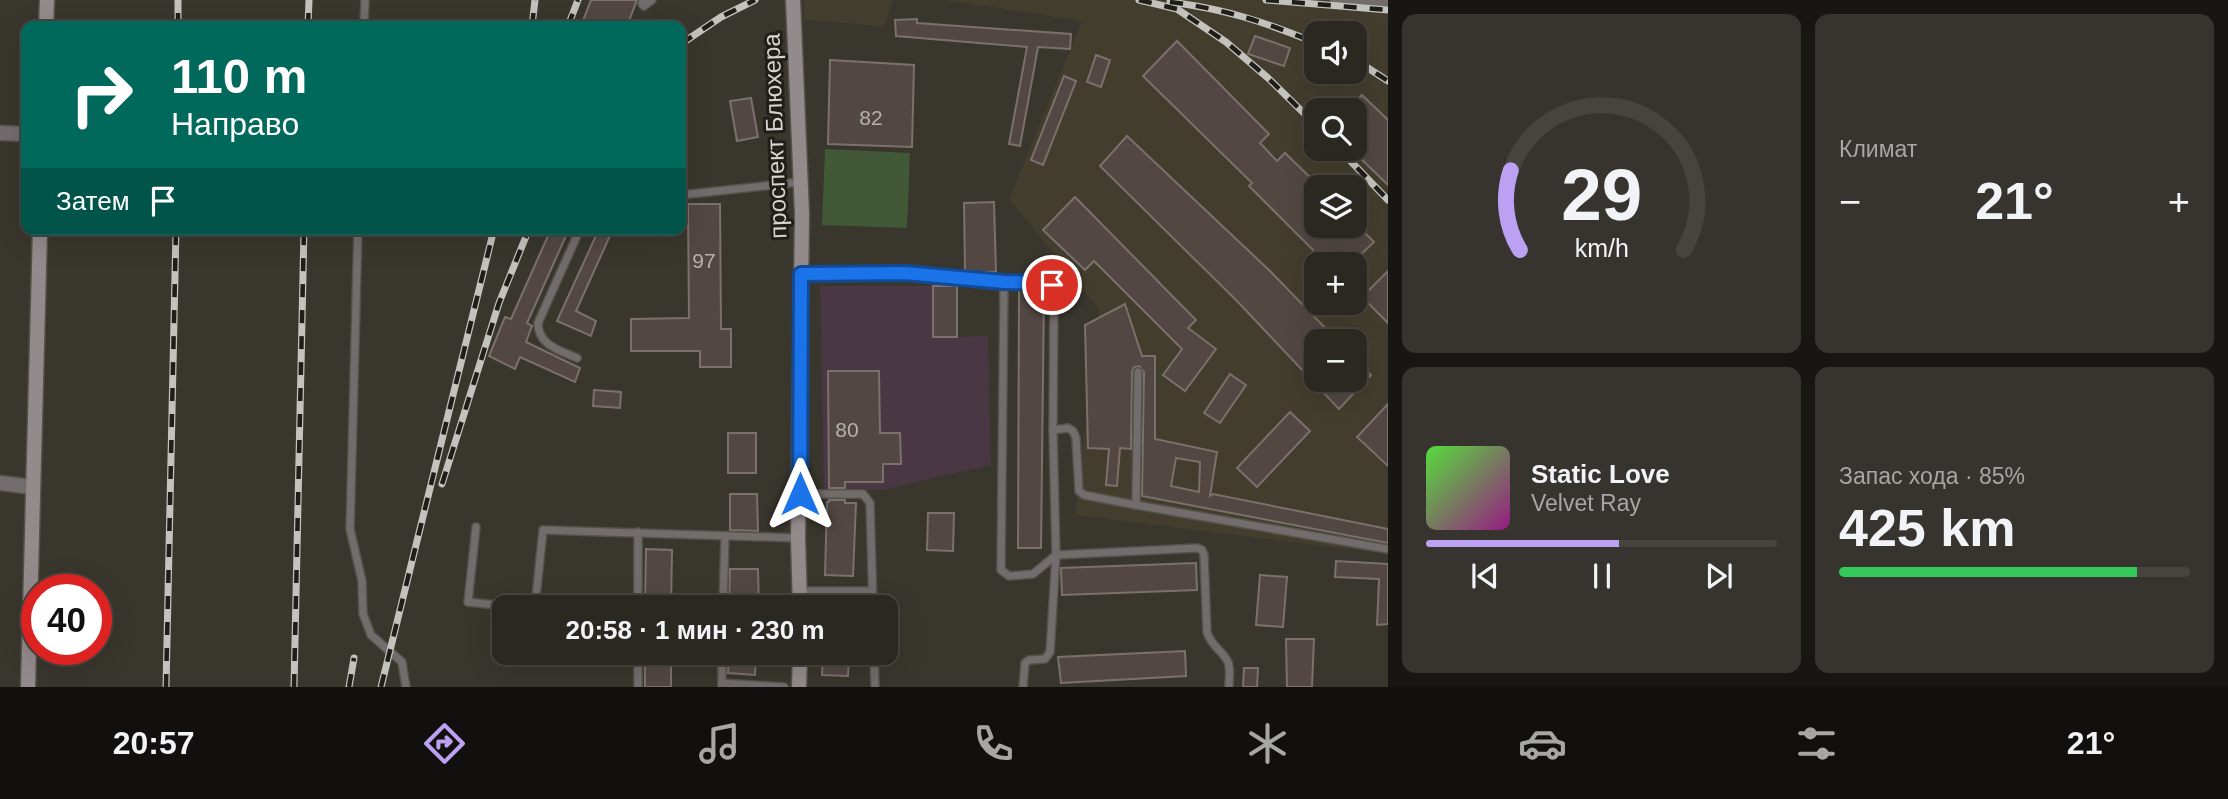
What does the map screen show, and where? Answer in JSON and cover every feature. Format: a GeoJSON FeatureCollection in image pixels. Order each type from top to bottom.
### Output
{"type":"FeatureCollection","features":[{"type":"Feature","properties":{"kind":"street"},"geometry":{"type":"LineString","coordinates":[[46,21],[47,0]]}},
{"type":"Feature","properties":{"kind":"street","name":"проспект Блюхера"},"geometry":{"type":"LineString","coordinates":[[793,0],[800,182],[800,595]]}},
{"type":"Feature","properties":{"kind":"street"},"geometry":{"type":"LineString","coordinates":[[0,133],[21,134]]}},
{"type":"Feature","properties":{"kind":"street"},"geometry":{"type":"LineString","coordinates":[[27,687],[40,235]]}},
{"type":"Feature","properties":{"kind":"street"},"geometry":{"type":"LineString","coordinates":[[0,483],[32,487]]}},
{"type":"Feature","properties":{"kind":"street"},"geometry":{"type":"LineString","coordinates":[[800,665],[800,687]]}},
{"type":"Feature","properties":{"kind":"lane"},"geometry":{"type":"LineString","coordinates":[[364,21],[365,0]]}},
{"type":"Feature","properties":{"kind":"lane"},"geometry":{"type":"LineString","coordinates":[[643,0],[644,6],[652,0]]}},
{"type":"Feature","properties":{"kind":"lane"},"geometry":{"type":"LineString","coordinates":[[1334,0],[1388,3]]}},
{"type":"Feature","properties":{"kind":"lane"},"geometry":{"type":"LineString","coordinates":[[686,194],[800,182]]}},
{"type":"Feature","properties":{"kind":"lane"},"geometry":{"type":"LineString","coordinates":[[358,235],[351,530],[362,581],[363,614],[371,635],[402,662],[406,687]]}},
{"type":"Feature","properties":{"kind":"lane"},"geometry":{"type":"LineString","coordinates":[[577,235],[538,323],[544,341],[577,358]]}},
{"type":"Feature","properties":{"kind":"lane"},"geometry":{"type":"LineString","coordinates":[[801,274],[905,273],[1052,285],[1056,555],[1050,652],[1045,659],[1029,660],[1025,663],[1023,687]]}},
{"type":"Feature","properties":{"kind":"lane"},"geometry":{"type":"LineString","coordinates":[[1004,282],[1001,570],[1009,576],[1033,574],[1056,555],[1197,548],[1202,550],[1207,632],[1211,643],[1226,658],[1229,666],[1229,687]]}},
{"type":"Feature","properties":{"kind":"lane"},"geometry":{"type":"LineString","coordinates":[[1136,505],[1138,372]]}},
{"type":"Feature","properties":{"kind":"lane"},"geometry":{"type":"LineString","coordinates":[[1053,430],[1073,430],[1076,438],[1079,491],[1084,495],[1388,549]]}},
{"type":"Feature","properties":{"kind":"lane"},"geometry":{"type":"LineString","coordinates":[[800,494],[863,494],[867,497],[870,503],[872,595]]}},
{"type":"Feature","properties":{"kind":"lane"},"geometry":{"type":"LineString","coordinates":[[476,527],[468,602],[492,605]]}},
{"type":"Feature","properties":{"kind":"lane"},"geometry":{"type":"LineString","coordinates":[[536,595],[543,530],[798,538]]}},
{"type":"Feature","properties":{"kind":"lane"},"geometry":{"type":"LineString","coordinates":[[638,532],[638,595]]}},
{"type":"Feature","properties":{"kind":"lane"},"geometry":{"type":"LineString","coordinates":[[723,595],[725,536]]}},
{"type":"Feature","properties":{"kind":"lane"},"geometry":{"type":"LineString","coordinates":[[800,591],[872,591]]}},
{"type":"Feature","properties":{"kind":"lane"},"geometry":{"type":"LineString","coordinates":[[638,665],[638,687]]}},
{"type":"Feature","properties":{"kind":"lane"},"geometry":{"type":"LineString","coordinates":[[722,665],[722,685],[784,687]]}},
{"type":"Feature","properties":{"kind":"lane"},"geometry":{"type":"LineString","coordinates":[[874,665],[875,687]]}},
{"type":"Feature","properties":{"kind":"shaded area"},"geometry":{"type":"Polygon","coordinates":[[[804,0],[893,0],[884,27],[804,19],[804,0]]]}},
{"type":"Feature","properties":{"kind":"shaded area"},"geometry":{"type":"Polygon","coordinates":[[[944,0],[1388,0],[1388,554],[1075,515],[1099,309],[1009,199],[1082,21],[944,0]]]}},
{"type":"Feature","properties":{"kind":"shaded area"},"geometry":{"type":"Polygon","coordinates":[[[820,286],[957,286],[957,337],[988,336],[991,465],[881,490],[824,489],[820,286]]]}},
{"type":"Feature","properties":{"kind":"green space"},"geometry":{"type":"Polygon","coordinates":[[[825,149],[910,153],[907,228],[822,225],[825,149]]]}},
{"type":"Feature","properties":{"kind":"building"},"geometry":{"type":"Polygon","coordinates":[[[591,0],[637,0],[629,21],[583,21],[591,0]]]}},
{"type":"Feature","properties":{"kind":"building"},"geometry":{"type":"Polygon","coordinates":[[[917,19],[917,23],[1071,34],[1070,49],[1038,47],[1020,146],[1009,144],[1027,47],[896,36],[895,20],[917,19]]]}},
{"type":"Feature","properties":{"kind":"building"},"geometry":{"type":"Polygon","coordinates":[[[1255,36],[1290,48],[1284,66],[1248,54],[1255,36]]]}},
{"type":"Feature","properties":{"kind":"building"},"geometry":{"type":"Polygon","coordinates":[[[1177,41],[1269,134],[1260,143],[1277,161],[1285,153],[1308,175],[1304,175],[1304,238],[1367,238],[1367,235],[1374,242],[1364,252],[1315,252],[1249,186],[1252,183],[1143,76],[1177,41]]]}},
{"type":"Feature","properties":{"kind":"building"},"geometry":{"type":"Polygon","coordinates":[[[1096,55],[1110,60],[1101,87],[1087,82],[1096,55]]]}},
{"type":"Feature","properties":{"kind":"building"},"geometry":{"type":"Polygon","coordinates":[[[830,60],[914,65],[912,147],[828,144],[830,60]]]}},
{"type":"Feature","properties":{"kind":"building"},"geometry":{"type":"Polygon","coordinates":[[[1064,76],[1076,81],[1043,165],[1031,160],[1064,76]]]}},
{"type":"Feature","properties":{"kind":"building"},"geometry":{"type":"Polygon","coordinates":[[[751,98],[758,137],[737,141],[730,101],[751,98]]]}},
{"type":"Feature","properties":{"kind":"building"},"geometry":{"type":"Polygon","coordinates":[[[1367,100],[1388,120],[1388,185],[1363,161],[1367,161],[1367,100]]]}},
{"type":"Feature","properties":{"kind":"building"},"geometry":{"type":"Polygon","coordinates":[[[1127,136],[1270,271],[1304,306],[1304,315],[1313,315],[1326,329],[1304,329],[1304,372],[1237,301],[1100,166],[1127,136]]]}},
{"type":"Feature","properties":{"kind":"building"},"geometry":{"type":"Polygon","coordinates":[[[1075,197],[1196,320],[1188,328],[1216,349],[1185,391],[1163,375],[1182,349],[1094,261],[1085,270],[1043,230],[1075,197]]]}},
{"type":"Feature","properties":{"kind":"building"},"geometry":{"type":"Polygon","coordinates":[[[994,202],[996,272],[965,272],[964,203],[994,202]]]}},
{"type":"Feature","properties":{"kind":"building"},"geometry":{"type":"Polygon","coordinates":[[[688,204],[720,204],[721,329],[731,329],[731,367],[700,367],[700,351],[631,351],[631,319],[689,318],[688,204]]]}},
{"type":"Feature","properties":{"kind":"building"},"geometry":{"type":"Polygon","coordinates":[[[548,235],[566,235],[527,323],[532,326],[526,342],[580,368],[575,382],[520,357],[515,369],[489,356],[505,317],[511,319],[548,235]]]}},
{"type":"Feature","properties":{"kind":"building"},"geometry":{"type":"Polygon","coordinates":[[[596,235],[610,235],[576,311],[596,321],[591,336],[557,321],[596,235]]]}},
{"type":"Feature","properties":{"kind":"building"},"geometry":{"type":"Polygon","coordinates":[[[1388,271],[1388,323],[1367,302],[1367,292],[1388,271]]]}},
{"type":"Feature","properties":{"kind":"building"},"geometry":{"type":"Polygon","coordinates":[[[933,286],[957,286],[957,337],[933,337],[933,286]]]}},
{"type":"Feature","properties":{"kind":"building"},"geometry":{"type":"Polygon","coordinates":[[[1019,290],[1044,290],[1041,548],[1018,548],[1019,290]]]}},
{"type":"Feature","properties":{"kind":"building"},"geometry":{"type":"Polygon","coordinates":[[[1125,304],[1142,356],[1155,356],[1155,439],[1217,452],[1210,496],[1213,494],[1388,529],[1388,543],[1142,496],[1144,372],[1139,366],[1134,367],[1132,372],[1131,449],[1120,448],[1117,486],[1106,485],[1109,449],[1088,448],[1085,325],[1125,304]],[[1176,458],[1171,486],[1199,492],[1200,462],[1176,458]]]}},
{"type":"Feature","properties":{"kind":"building"},"geometry":{"type":"Polygon","coordinates":[[[828,371],[879,371],[880,433],[900,433],[901,464],[883,464],[883,482],[845,482],[845,488],[829,488],[828,371]]]}},
{"type":"Feature","properties":{"kind":"building"},"geometry":{"type":"Polygon","coordinates":[[[1230,374],[1246,385],[1220,423],[1204,413],[1230,374]]]}},
{"type":"Feature","properties":{"kind":"building"},"geometry":{"type":"Polygon","coordinates":[[[594,390],[621,392],[620,408],[593,406],[594,390]]]}},
{"type":"Feature","properties":{"kind":"building"},"geometry":{"type":"Polygon","coordinates":[[[1323,392],[1355,392],[1339,409],[1323,392]]]}},
{"type":"Feature","properties":{"kind":"building"},"geometry":{"type":"Polygon","coordinates":[[[1388,404],[1388,466],[1357,437],[1388,404]]]}},
{"type":"Feature","properties":{"kind":"building"},"geometry":{"type":"Polygon","coordinates":[[[1290,412],[1310,431],[1257,487],[1237,468],[1290,412]]]}},
{"type":"Feature","properties":{"kind":"building"},"geometry":{"type":"Polygon","coordinates":[[[728,433],[756,433],[756,473],[728,473],[728,433]]]}},
{"type":"Feature","properties":{"kind":"building"},"geometry":{"type":"Polygon","coordinates":[[[730,494],[757,494],[758,531],[730,530],[730,494]]]}},
{"type":"Feature","properties":{"kind":"building"},"geometry":{"type":"Polygon","coordinates":[[[829,500],[856,503],[853,576],[825,575],[829,500]]]}},
{"type":"Feature","properties":{"kind":"building"},"geometry":{"type":"Polygon","coordinates":[[[928,513],[954,513],[953,551],[927,550],[928,513]]]}},
{"type":"Feature","properties":{"kind":"building"},"geometry":{"type":"Polygon","coordinates":[[[646,549],[672,550],[671,595],[645,595],[646,549]]]}},
{"type":"Feature","properties":{"kind":"building"},"geometry":{"type":"Polygon","coordinates":[[[1336,561],[1388,564],[1388,624],[1377,625],[1379,579],[1335,577],[1336,561]]]}},
{"type":"Feature","properties":{"kind":"building"},"geometry":{"type":"Polygon","coordinates":[[[1196,563],[1197,590],[1062,595],[1061,568],[1196,563]]]}},
{"type":"Feature","properties":{"kind":"building"},"geometry":{"type":"Polygon","coordinates":[[[730,569],[758,569],[759,595],[729,595],[730,569]]]}},
{"type":"Feature","properties":{"kind":"building"},"geometry":{"type":"Polygon","coordinates":[[[1260,575],[1287,577],[1283,627],[1256,625],[1260,575]]]}},
{"type":"Feature","properties":{"kind":"building"},"geometry":{"type":"Polygon","coordinates":[[[1286,639],[1314,639],[1312,687],[1287,687],[1286,639]]]}},
{"type":"Feature","properties":{"kind":"building"},"geometry":{"type":"Polygon","coordinates":[[[1185,651],[1186,676],[1061,683],[1058,657],[1185,651]]]}},
{"type":"Feature","properties":{"kind":"building"},"geometry":{"type":"Polygon","coordinates":[[[645,665],[671,665],[671,687],[645,687],[645,665]]]}},
{"type":"Feature","properties":{"kind":"building"},"geometry":{"type":"Polygon","coordinates":[[[728,665],[755,665],[755,675],[728,673],[728,665]]]}},
{"type":"Feature","properties":{"kind":"building"},"geometry":{"type":"Polygon","coordinates":[[[822,665],[848,665],[848,676],[822,675],[822,665]]]}},
{"type":"Feature","properties":{"kind":"building"},"geometry":{"type":"Polygon","coordinates":[[[1244,668],[1258,668],[1257,687],[1243,687],[1244,668]]]}},
{"type":"Feature","properties":{"kind":"railway"},"geometry":{"type":"LineString","coordinates":[[178,0],[178,21]]}},
{"type":"Feature","properties":{"kind":"railway"},"geometry":{"type":"LineString","coordinates":[[308,21],[309,0]]}},
{"type":"Feature","properties":{"kind":"railway"},"geometry":{"type":"LineString","coordinates":[[533,21],[535,0]]}},
{"type":"Feature","properties":{"kind":"railway"},"geometry":{"type":"LineString","coordinates":[[570,21],[578,0]]}},
{"type":"Feature","properties":{"kind":"railway"},"geometry":{"type":"LineString","coordinates":[[686,41],[721,17],[755,0]]}},
{"type":"Feature","properties":{"kind":"railway"},"geometry":{"type":"LineString","coordinates":[[1139,0],[1177,9],[1226,42],[1304,113]]}},
{"type":"Feature","properties":{"kind":"railway"},"geometry":{"type":"LineString","coordinates":[[1266,0],[1388,10]]}},
{"type":"Feature","properties":{"kind":"railway"},"geometry":{"type":"LineString","coordinates":[[1170,2],[1244,17],[1304,38]]}},
{"type":"Feature","properties":{"kind":"railway"},"geometry":{"type":"LineString","coordinates":[[1367,67],[1388,81]]}},
{"type":"Feature","properties":{"kind":"railway"},"geometry":{"type":"LineString","coordinates":[[1351,161],[1388,200]]}},
{"type":"Feature","properties":{"kind":"railway"},"geometry":{"type":"LineString","coordinates":[[166,687],[176,235]]}},
{"type":"Feature","properties":{"kind":"railway"},"geometry":{"type":"LineString","coordinates":[[294,687],[304,235]]}},
{"type":"Feature","properties":{"kind":"railway"},"geometry":{"type":"LineString","coordinates":[[381,687],[493,235]]}},
{"type":"Feature","properties":{"kind":"railway"},"geometry":{"type":"LineString","coordinates":[[442,484],[499,303],[527,235]]}},
{"type":"Feature","properties":{"kind":"railway"},"geometry":{"type":"LineString","coordinates":[[349,687],[354,658]]}},
{"type":"Feature","properties":{"kind":"route"},"geometry":{"type":"LineString","coordinates":[[800,494],[801,274],[905,273],[1052,285]]}}]}
